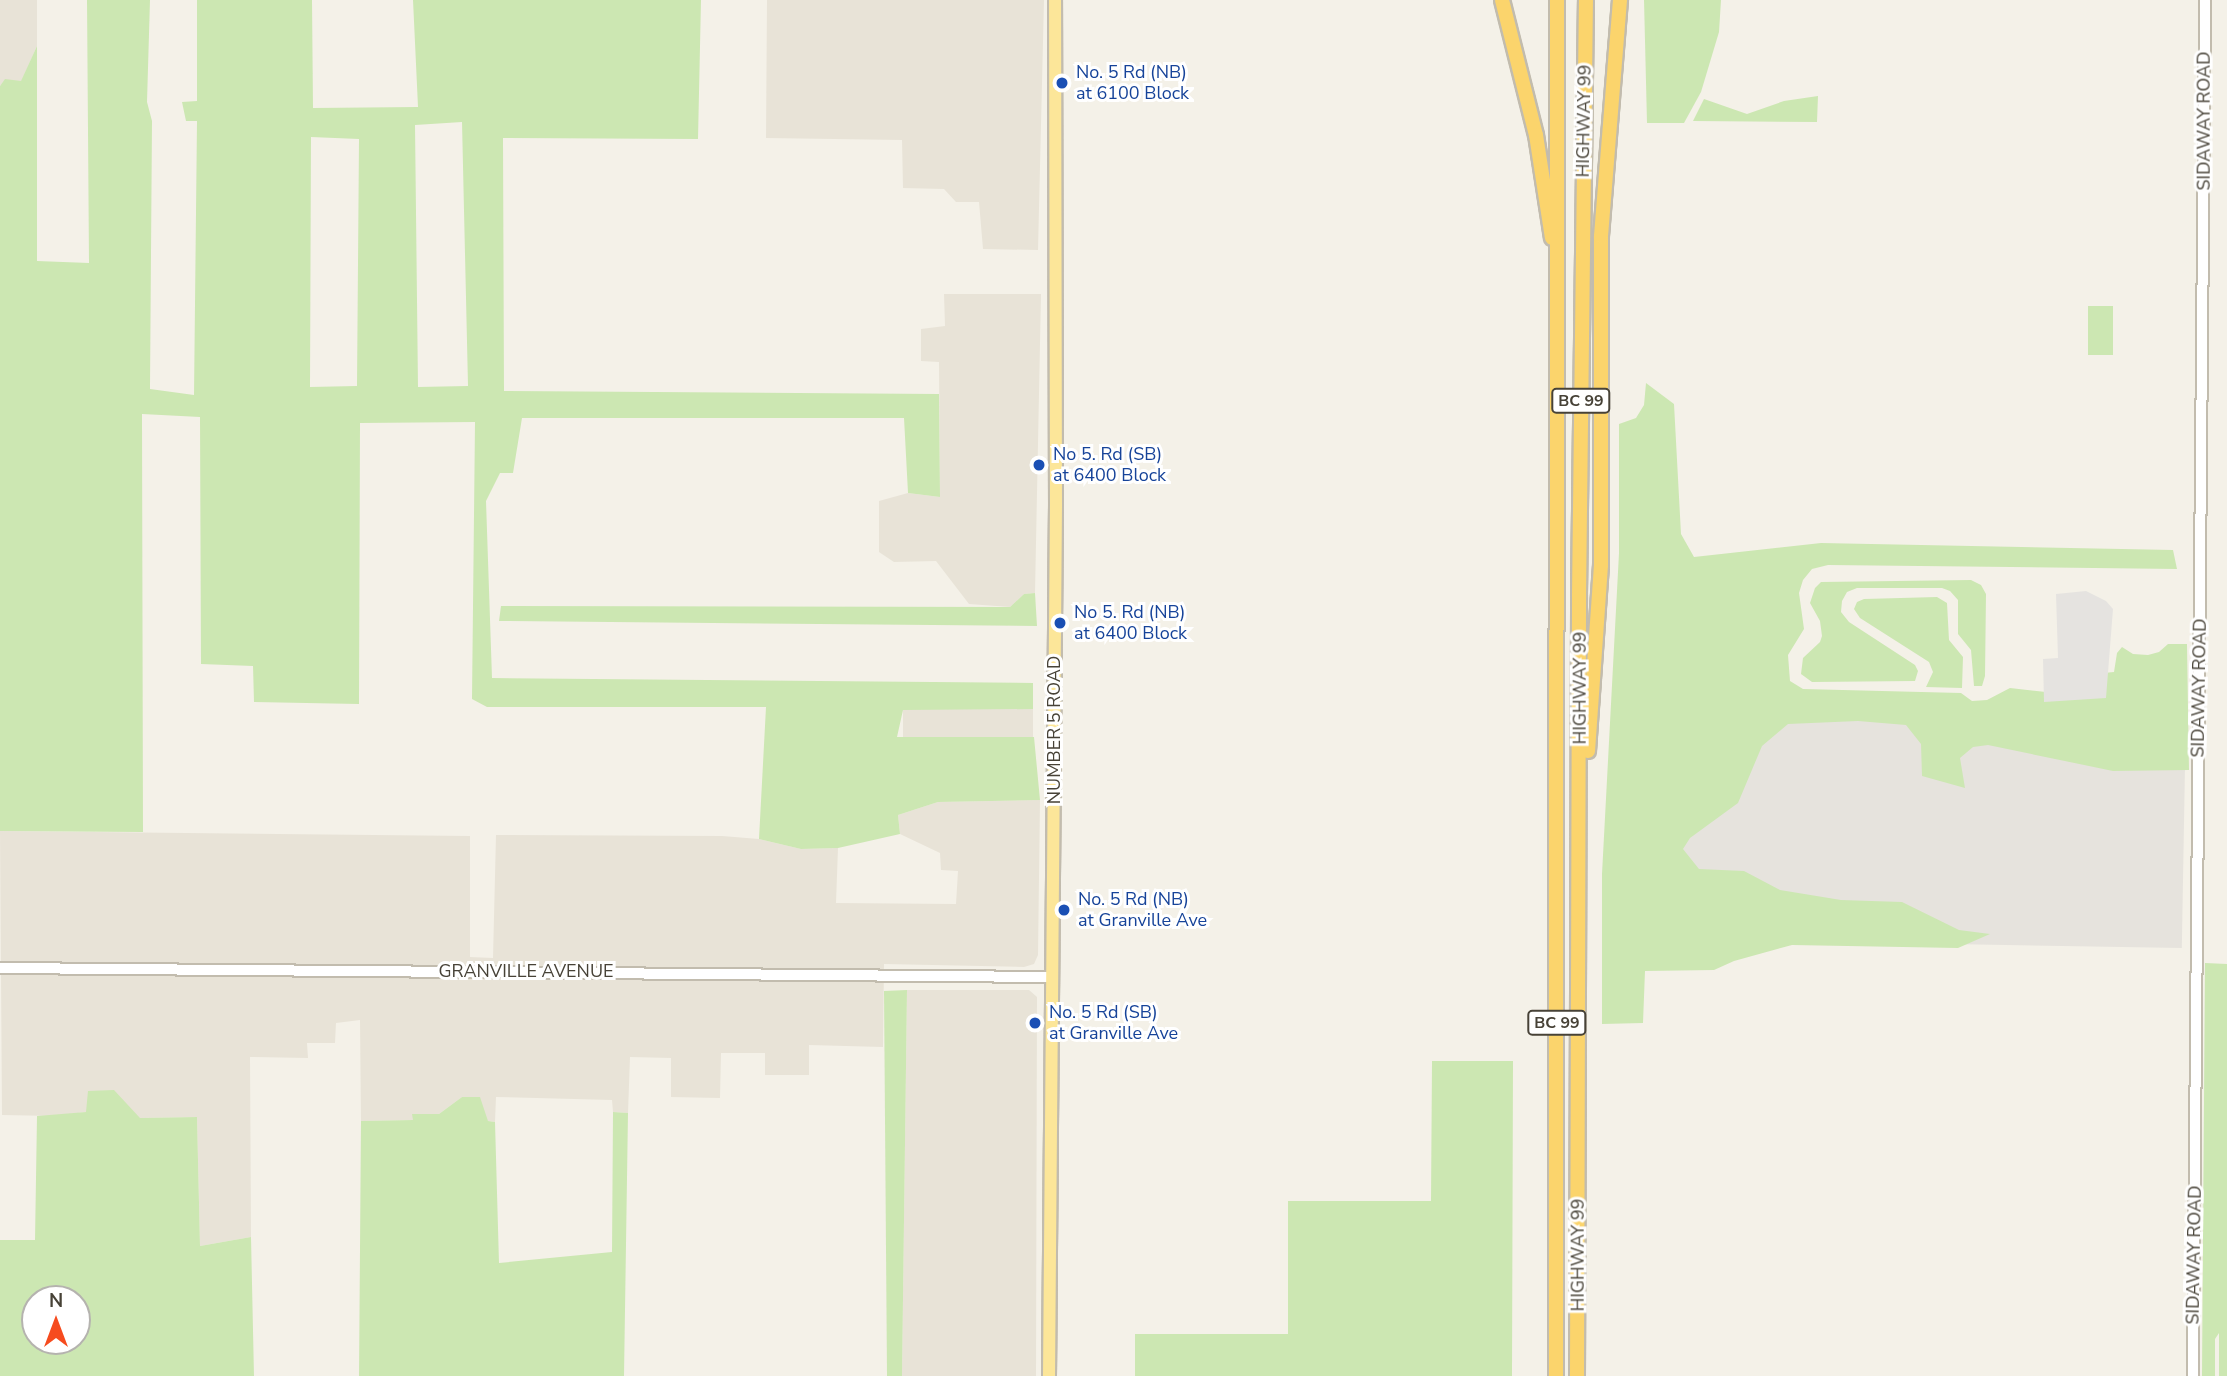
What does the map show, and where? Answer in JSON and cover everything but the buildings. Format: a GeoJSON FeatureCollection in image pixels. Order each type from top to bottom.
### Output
{"type":"FeatureCollection","features":[{"type":"Feature","properties":{"kind":"highway"},"geometry":{"type":"LineString","coordinates":[[1502,0],[1536,135],[1550,229],[1559,262]]}},
{"type":"Feature","properties":{"kind":"highway","name":"HIGHWAY 99"},"geometry":{"type":"LineString","coordinates":[[1556,1376],[1559,262],[1557,0]]}},
{"type":"Feature","properties":{"kind":"highway","name":"HIGHWAY 99"},"geometry":{"type":"LineString","coordinates":[[1577,1376],[1586,0]]}},
{"type":"Feature","properties":{"kind":"highway"},"geometry":{"type":"LineString","coordinates":[[1581,801],[1589,746],[1601,565],[1601,236],[1620,0]]}},
{"type":"Feature","properties":{"kind":"main road","name":"NUMBER 5 ROAD"},"geometry":{"type":"LineString","coordinates":[[1049,1376],[1056,520],[1055,0]]}},
{"type":"Feature","properties":{"kind":"street","name":"SIDAWAY ROAD"},"geometry":{"type":"LineString","coordinates":[[2193,1376],[2205,0]]}},
{"type":"Feature","properties":{"kind":"street","name":"GRANVILLE AVENUE"},"geometry":{"type":"LineString","coordinates":[[0,968],[1052,977]]}},
{"type":"Feature","properties":{"kind":"shaded area"},"geometry":{"type":"Polygon","coordinates":[[[0,0],[37,0],[37,46],[21,82],[5,80],[0,86],[0,0]]]}},
{"type":"Feature","properties":{"kind":"shaded area"},"geometry":{"type":"Polygon","coordinates":[[[767,0],[1044,0],[1038,250],[983,249],[979,202],[956,202],[944,189],[903,188],[902,140],[766,138],[767,0]]]}},
{"type":"Feature","properties":{"kind":"shaded area"},"geometry":{"type":"Polygon","coordinates":[[[944,294],[1041,294],[1035,593],[1024,594],[1010,607],[969,604],[936,561],[894,562],[879,552],[879,501],[908,493],[940,497],[939,362],[921,361],[921,329],[945,326],[944,294]]]}},
{"type":"Feature","properties":{"kind":"shaded area"},"geometry":{"type":"Polygon","coordinates":[[[2086,591],[2106,601],[2113,609],[2106,698],[2044,702],[2043,659],[2058,658],[2056,594],[2086,591]]]}},
{"type":"Feature","properties":{"kind":"shaded area"},"geometry":{"type":"Polygon","coordinates":[[[1664,704],[2186,713],[2182,948],[1660,939],[1664,704]]]}},
{"type":"Feature","properties":{"kind":"shaded area"},"geometry":{"type":"Polygon","coordinates":[[[903,709],[1033,709],[1033,738],[903,738],[903,709]]]}},
{"type":"Feature","properties":{"kind":"shaded area"},"geometry":{"type":"Polygon","coordinates":[[[1040,800],[1038,955],[1034,964],[1024,967],[884,964],[883,1047],[809,1045],[809,1075],[765,1075],[765,1053],[721,1053],[720,1098],[671,1097],[671,1058],[630,1057],[628,1113],[613,1112],[612,1100],[496,1097],[495,1122],[488,1121],[462,1097],[439,1114],[414,1114],[413,1120],[361,1121],[360,1020],[336,1023],[335,1043],[307,1043],[308,1058],[250,1057],[251,1237],[200,1246],[197,1117],[140,1118],[86,1112],[54,1116],[2,1115],[0,831],[470,836],[470,957],[493,958],[496,835],[722,836],[759,839],[801,849],[838,848],[836,903],[956,904],[958,871],[941,870],[940,853],[900,834],[898,815],[938,802],[1040,800]]]}},
{"type":"Feature","properties":{"kind":"shaded area"},"geometry":{"type":"Polygon","coordinates":[[[907,990],[1029,990],[1037,997],[1036,1376],[902,1376],[907,990]]]}},
{"type":"Feature","properties":{"kind":"green space"},"geometry":{"type":"Polygon","coordinates":[[[87,0],[150,0],[147,102],[152,121],[150,389],[194,395],[197,121],[186,121],[182,102],[197,101],[197,0],[312,0],[313,108],[418,107],[413,0],[701,0],[698,139],[503,138],[504,391],[939,394],[940,497],[908,493],[904,418],[522,418],[513,473],[500,473],[486,501],[492,678],[1033,683],[1033,709],[903,710],[897,737],[1034,737],[1040,800],[938,802],[898,815],[900,834],[838,848],[801,849],[759,839],[766,707],[487,707],[472,699],[475,422],[360,423],[359,704],[254,702],[253,666],[201,664],[200,417],[142,414],[143,832],[0,831],[0,86],[5,79],[21,81],[37,46],[37,261],[89,263],[87,0]],[[462,122],[415,125],[418,387],[468,386],[462,122]],[[311,137],[310,387],[357,386],[359,139],[311,137]]]}},
{"type":"Feature","properties":{"kind":"green space"},"geometry":{"type":"Polygon","coordinates":[[[1644,0],[1721,0],[1719,32],[1701,92],[1684,123],[1647,123],[1644,0]]]}},
{"type":"Feature","properties":{"kind":"green space"},"geometry":{"type":"Polygon","coordinates":[[[1818,96],[1817,122],[1693,121],[1704,99],[1747,114],[1784,101],[1818,96]]]}},
{"type":"Feature","properties":{"kind":"green space"},"geometry":{"type":"Polygon","coordinates":[[[2088,306],[2113,306],[2113,355],[2088,355],[2088,306]]]}},
{"type":"Feature","properties":{"kind":"green space"},"geometry":{"type":"Polygon","coordinates":[[[1646,383],[1674,404],[1681,534],[1694,557],[1821,543],[2173,550],[2177,569],[1828,565],[1812,569],[1803,580],[1799,593],[1804,629],[1788,655],[1790,681],[1803,689],[1961,693],[1972,701],[1987,700],[2010,688],[2055,693],[2093,674],[2114,672],[2117,653],[2122,647],[2133,654],[2148,655],[2159,652],[2168,644],[2187,644],[2189,770],[2113,771],[1988,745],[1973,747],[1960,758],[1965,788],[1922,776],[1921,744],[1906,725],[1858,721],[1788,724],[1762,746],[1738,803],[1690,838],[1683,849],[1699,869],[1744,871],[1780,890],[1841,900],[1902,902],[1959,930],[1990,934],[1958,948],[1792,945],[1734,961],[1714,970],[1645,971],[1643,1023],[1602,1024],[1602,874],[1619,553],[1619,424],[1636,418],[1644,405],[1646,383]]]}},
{"type":"Feature","properties":{"kind":"green space"},"geometry":{"type":"Polygon","coordinates":[[[1971,580],[1981,585],[1986,594],[1985,676],[1982,686],[1974,686],[1971,650],[1958,634],[1958,600],[1950,591],[1942,588],[1857,588],[1847,592],[1842,601],[1841,612],[1849,622],[1915,665],[1918,671],[1915,681],[1812,682],[1801,674],[1803,658],[1820,642],[1822,636],[1820,621],[1810,603],[1815,588],[1821,582],[1971,580]]]}},
{"type":"Feature","properties":{"kind":"green space"},"geometry":{"type":"Polygon","coordinates":[[[1035,593],[1037,626],[499,621],[501,606],[1010,607],[1024,594],[1035,593]]]}},
{"type":"Feature","properties":{"kind":"green space"},"geometry":{"type":"Polygon","coordinates":[[[1937,597],[1947,603],[1949,640],[1963,657],[1962,688],[1926,687],[1933,672],[1929,662],[1860,618],[1854,609],[1857,602],[1864,599],[1937,597]]]}},
{"type":"Feature","properties":{"kind":"green space"},"geometry":{"type":"Polygon","coordinates":[[[2205,963],[2227,964],[2227,1376],[2219,1376],[2219,1333],[2215,1339],[2215,1376],[2202,1376],[2205,963]]]}},
{"type":"Feature","properties":{"kind":"green space"},"geometry":{"type":"Polygon","coordinates":[[[907,990],[902,1376],[887,1376],[884,991],[907,990]]]}},
{"type":"Feature","properties":{"kind":"green space"},"geometry":{"type":"Polygon","coordinates":[[[1432,1061],[1513,1061],[1512,1376],[1135,1376],[1135,1334],[1288,1334],[1288,1201],[1431,1201],[1432,1061]]]}},
{"type":"Feature","properties":{"kind":"green space"},"geometry":{"type":"Polygon","coordinates":[[[114,1090],[140,1118],[197,1117],[200,1246],[251,1237],[254,1376],[0,1376],[0,1240],[35,1240],[37,1116],[86,1112],[88,1091],[114,1090]]]}},
{"type":"Feature","properties":{"kind":"green space"},"geometry":{"type":"Polygon","coordinates":[[[462,1097],[480,1097],[488,1121],[495,1122],[499,1263],[612,1252],[613,1112],[628,1113],[624,1376],[359,1376],[361,1121],[413,1120],[412,1114],[439,1114],[462,1097]]]}},
{"type":"Feature","properties":{"kind":"place","name":"No. 5 Rd (NB) at 6100 Block"},"geometry":{"type":"Point","coordinates":[1062,83]}},
{"type":"Feature","properties":{"kind":"place","name":"No 5. Rd (SB) at 6400 Block"},"geometry":{"type":"Point","coordinates":[1039,465]}},
{"type":"Feature","properties":{"kind":"place","name":"No 5. Rd (NB) at 6400 Block"},"geometry":{"type":"Point","coordinates":[1060,623]}},
{"type":"Feature","properties":{"kind":"place","name":"No. 5 Rd (NB) at Granville Ave"},"geometry":{"type":"Point","coordinates":[1064,910]}},
{"type":"Feature","properties":{"kind":"place","name":"No. 5 Rd (SB) at Granville Ave"},"geometry":{"type":"Point","coordinates":[1035,1023]}}]}
